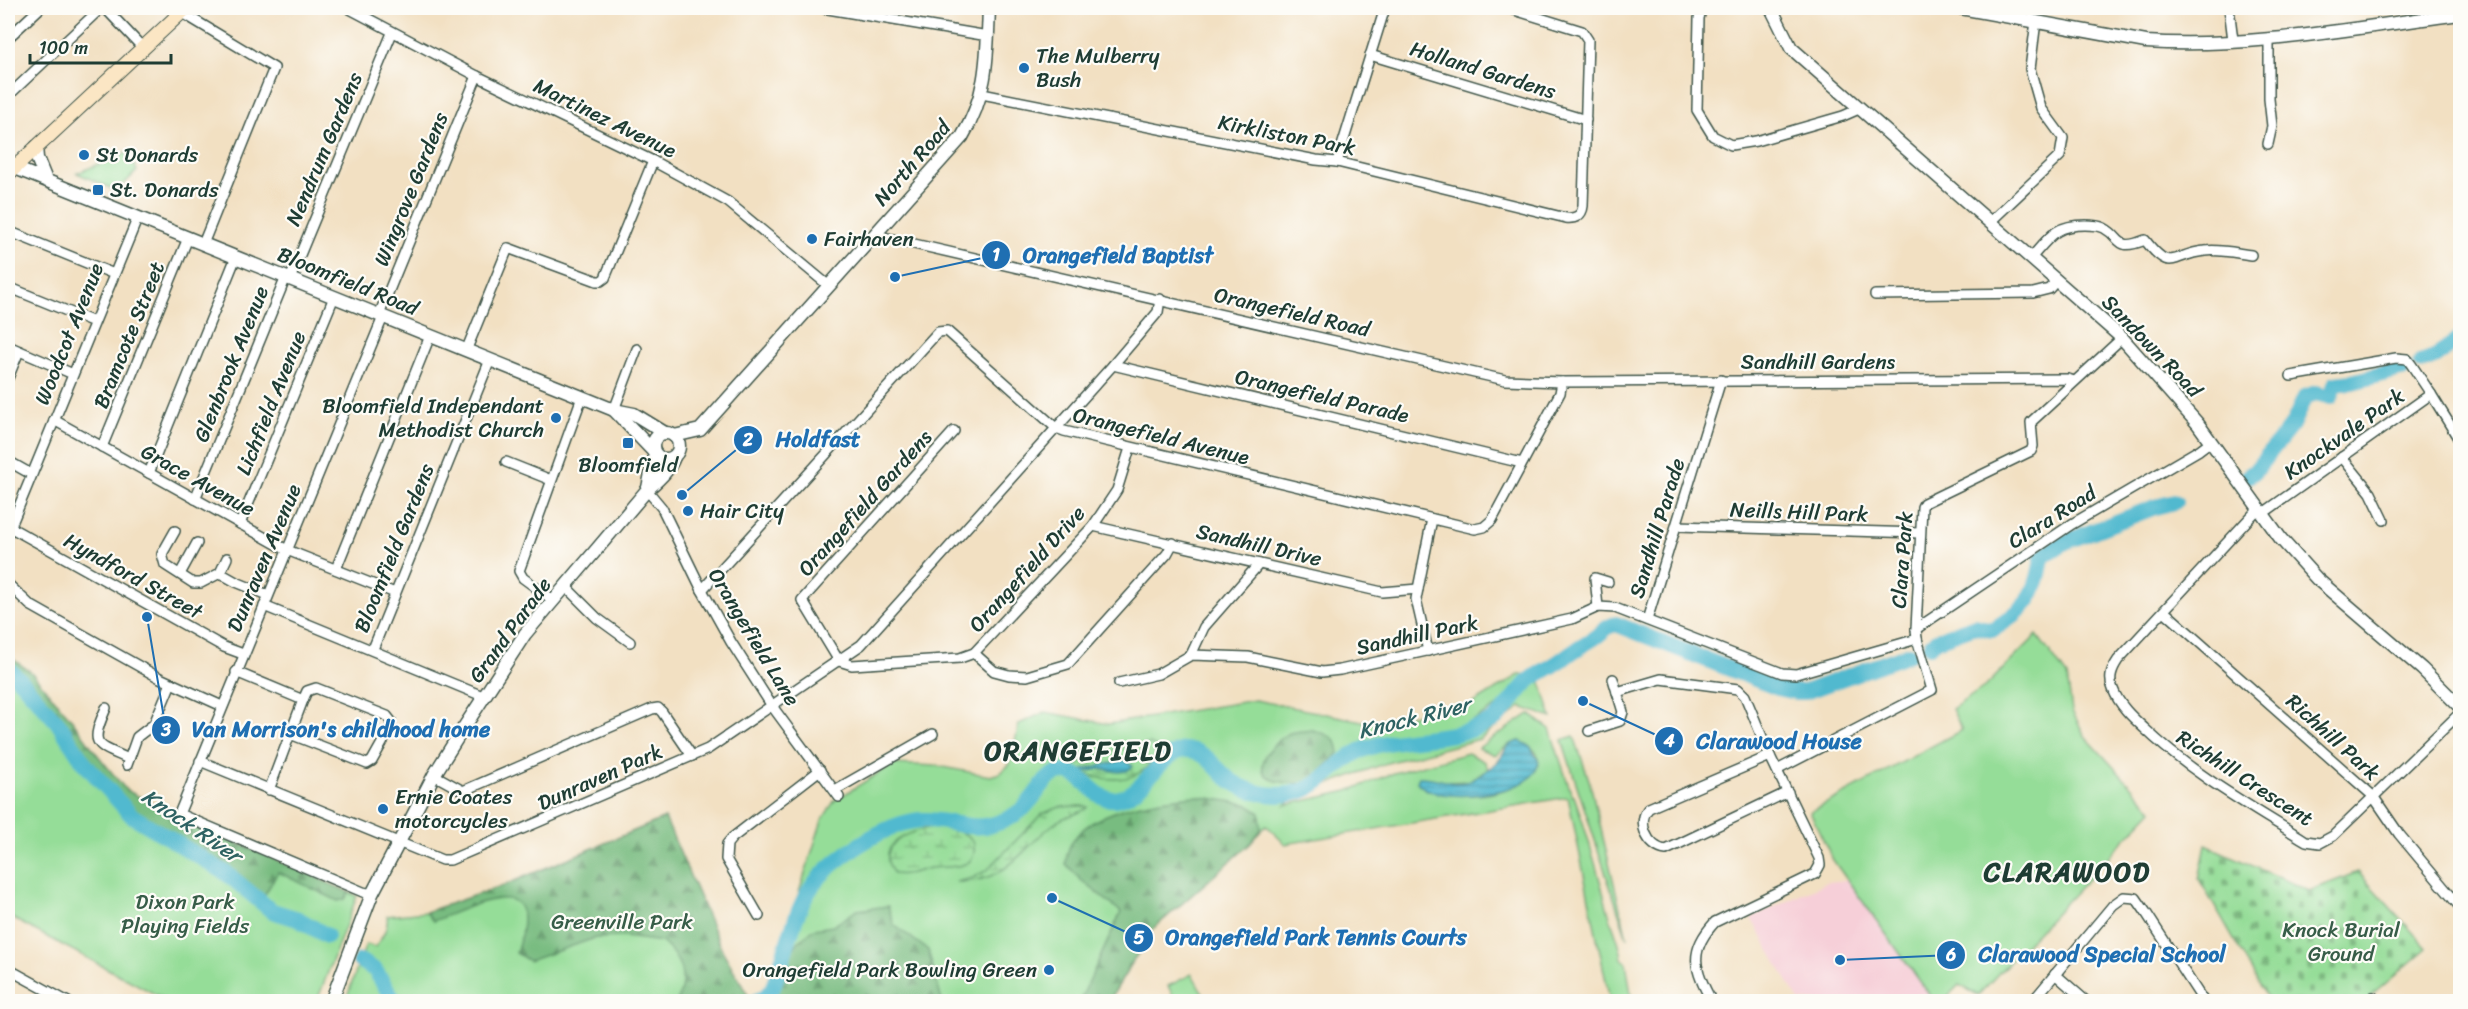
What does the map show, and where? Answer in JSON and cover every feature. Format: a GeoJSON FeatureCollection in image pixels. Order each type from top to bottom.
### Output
{"type":"FeatureCollection","features":[{"type":"Feature","properties":{"kind":"main road"},"geometry":{"type":"LineString","coordinates":[[10,167],[36,147],[184,10]]}},
{"type":"Feature","properties":{"kind":"street"},"geometry":{"type":"LineString","coordinates":[[8,38],[40,8]]}},
{"type":"Feature","properties":{"kind":"street"},"geometry":{"type":"LineString","coordinates":[[8,96],[103,8],[142,47]]}},
{"type":"Feature","properties":{"kind":"street","name":"Martinez Avenue"},"geometry":{"type":"LineString","coordinates":[[348,8],[477,76],[653,161],[728,202],[829,286]]}},
{"type":"Feature","properties":{"kind":"street"},"geometry":{"type":"LineString","coordinates":[[822,8],[988,36]]}},
{"type":"Feature","properties":{"kind":"street","name":"North Road"},"geometry":{"type":"LineString","coordinates":[[676,455],[692,442],[700,430],[951,150],[970,123],[982,94],[989,8]]}},
{"type":"Feature","properties":{"kind":"street"},"geometry":{"type":"LineString","coordinates":[[1337,162],[1385,8]]}},
{"type":"Feature","properties":{"kind":"street"},"geometry":{"type":"LineString","coordinates":[[1508,8],[1586,35],[1588,40],[1586,120]]}},
{"type":"Feature","properties":{"kind":"street"},"geometry":{"type":"LineString","coordinates":[[1702,8],[1699,18],[1697,111],[1713,136],[1731,145],[1755,141],[1843,116],[1859,109]]}},
{"type":"Feature","properties":{"kind":"street","name":"Sandown Road"},"geometry":{"type":"LineString","coordinates":[[1771,8],[1791,48],[2122,338],[2211,441],[2260,511],[2317,579],[2398,647],[2460,707]]}},
{"type":"Feature","properties":{"kind":"street"},"geometry":{"type":"LineString","coordinates":[[1961,8],[2146,42],[2172,43],[2269,38],[2460,14]]}},
{"type":"Feature","properties":{"kind":"street"},"geometry":{"type":"LineString","coordinates":[[2229,8],[2233,40]]}},
{"type":"Feature","properties":{"kind":"street"},"geometry":{"type":"LineString","coordinates":[[184,10],[274,68],[203,244]]}},
{"type":"Feature","properties":{"kind":"street"},"geometry":{"type":"LineString","coordinates":[[1990,222],[2060,156],[2063,138],[2041,108],[2030,69],[2036,21]]}},
{"type":"Feature","properties":{"kind":"street","name":"Nendrum Gardens"},"geometry":{"type":"LineString","coordinates":[[288,278],[392,33]]}},
{"type":"Feature","properties":{"kind":"street"},"geometry":{"type":"LineString","coordinates":[[2268,144],[2272,126],[2269,99],[2269,38]]}},
{"type":"Feature","properties":{"kind":"street","name":"Holland Gardens"},"geometry":{"type":"LineString","coordinates":[[1370,55],[1586,120]]}},
{"type":"Feature","properties":{"kind":"street","name":"Wingrove Gardens"},"geometry":{"type":"LineString","coordinates":[[381,316],[477,76]]}},
{"type":"Feature","properties":{"kind":"street","name":"Kirkliston Park"},"geometry":{"type":"LineString","coordinates":[[982,94],[1316,160],[1337,162],[1566,218],[1576,217],[1581,213],[1583,206],[1586,120]]}},
{"type":"Feature","properties":{"kind":"street"},"geometry":{"type":"LineString","coordinates":[[36,147],[37,159],[46,180]]}},
{"type":"Feature","properties":{"kind":"street"},"geometry":{"type":"LineString","coordinates":[[466,351],[508,248],[601,282],[653,161]]}},
{"type":"Feature","properties":{"kind":"street","name":"Bloomfield Road"},"geometry":{"type":"LineString","coordinates":[[10,167],[138,216],[614,410],[634,414],[670,434]]}},
{"type":"Feature","properties":{"kind":"street","name":"Woodcot Avenue"},"geometry":{"type":"LineString","coordinates":[[8,529],[138,216]]}},
{"type":"Feature","properties":{"kind":"street"},"geometry":{"type":"LineString","coordinates":[[2032,257],[2051,234],[2062,227],[2076,225],[2094,225],[2104,228],[2119,242],[2126,245],[2145,240],[2158,257],[2171,261],[2201,251],[2212,250],[2251,255]]}},
{"type":"Feature","properties":{"kind":"street"},"geometry":{"type":"LineString","coordinates":[[8,231],[114,274]]}},
{"type":"Feature","properties":{"kind":"street","name":"Orangefield Road"},"geometry":{"type":"LineString","coordinates":[[875,235],[1160,299],[1474,374],[1505,380],[1562,382]]}},
{"type":"Feature","properties":{"kind":"street","name":"Bramcote Street"},"geometry":{"type":"LineString","coordinates":[[102,447],[188,238]]}},
{"type":"Feature","properties":{"kind":"street"},"geometry":{"type":"LineString","coordinates":[[149,473],[236,257]]}},
{"type":"Feature","properties":{"kind":"street","name":"Glenbrook Avenue"},"geometry":{"type":"LineString","coordinates":[[195,499],[288,278]]}},
{"type":"Feature","properties":{"kind":"street"},"geometry":{"type":"LineString","coordinates":[[1875,295],[2033,293],[2049,289],[2058,280]]}},
{"type":"Feature","properties":{"kind":"street"},"geometry":{"type":"LineString","coordinates":[[8,286],[94,322]]}},
{"type":"Feature","properties":{"kind":"street","name":"Lichfield Avenue"},"geometry":{"type":"LineString","coordinates":[[240,524],[334,297]]}},
{"type":"Feature","properties":{"kind":"street"},"geometry":{"type":"LineString","coordinates":[[702,590],[938,332],[947,331],[1056,428],[1158,312],[1160,299]]}},
{"type":"Feature","properties":{"kind":"street","name":"Dunraven Avenue"},"geometry":{"type":"LineString","coordinates":[[372,894],[364,893],[179,814],[381,316]]}},
{"type":"Feature","properties":{"kind":"street"},"geometry":{"type":"LineString","coordinates":[[336,569],[430,336]]}},
{"type":"Feature","properties":{"kind":"street","name":"Clara Park"},"geometry":{"type":"LineString","coordinates":[[1777,770],[1932,690],[1916,628],[1920,533],[1924,503],[2031,451],[2031,422],[2122,338]]}},
{"type":"Feature","properties":{"kind":"street"},"geometry":{"type":"LineString","coordinates":[[8,346],[73,374]]}},
{"type":"Feature","properties":{"kind":"street"},"geometry":{"type":"LineString","coordinates":[[638,349],[614,410],[654,452],[665,459],[676,455],[679,444],[670,434]]}},
{"type":"Feature","properties":{"kind":"street"},"geometry":{"type":"LineString","coordinates":[[8,378],[19,351]]}},
{"type":"Feature","properties":{"kind":"street"},"geometry":{"type":"LineString","coordinates":[[2291,376],[2396,357],[2406,359],[2411,364],[2431,394]]}},
{"type":"Feature","properties":{"kind":"street","name":"Bloomfield Gardens"},"geometry":{"type":"LineString","coordinates":[[373,649],[490,360]]}},
{"type":"Feature","properties":{"kind":"street","name":"Orangefield Parade"},"geometry":{"type":"LineString","coordinates":[[1113,365],[1522,463]]}},
{"type":"Feature","properties":{"kind":"street","name":"Sandhill Gardens"},"geometry":{"type":"LineString","coordinates":[[1562,382],[2068,379],[2074,381]]}},
{"type":"Feature","properties":{"kind":"street","name":"Sandhill Parade"},"geometry":{"type":"LineString","coordinates":[[1720,380],[1647,620],[1782,673],[1796,674],[1917,639]]}},
{"type":"Feature","properties":{"kind":"street","name":"Orangefield Avenue"},"geometry":{"type":"LineString","coordinates":[[772,706],[861,645],[1056,428],[1130,448],[1475,529],[1484,527],[1492,520],[1560,393],[1562,382]]}},
{"type":"Feature","properties":{"kind":"street","name":"Knockvale Park"},"geometry":{"type":"LineString","coordinates":[[2260,511],[2431,394],[2460,441]]}},
{"type":"Feature","properties":{"kind":"street"},"geometry":{"type":"LineString","coordinates":[[553,600],[523,578],[519,571],[582,397]]}},
{"type":"Feature","properties":{"kind":"street","name":"Grace Avenue"},"geometry":{"type":"LineString","coordinates":[[54,420],[287,550],[395,593]]}},
{"type":"Feature","properties":{"kind":"street"},"geometry":{"type":"LineString","coordinates":[[654,452],[655,439],[670,434],[700,430]]}},
{"type":"Feature","properties":{"kind":"street","name":"Orangefield Gardens"},"geometry":{"type":"LineString","coordinates":[[839,661],[802,600],[954,431]]}},
{"type":"Feature","properties":{"kind":"street","name":"Clara Road"},"geometry":{"type":"LineString","coordinates":[[1916,628],[2072,524],[2211,441]]}},
{"type":"Feature","properties":{"kind":"street","name":"Orangefield Drive"},"geometry":{"type":"LineString","coordinates":[[839,661],[852,665],[960,658],[974,653],[1093,526],[1117,490],[1130,448]]}},
{"type":"Feature","properties":{"kind":"street","name":"Grand Parade"},"geometry":{"type":"LineString","coordinates":[[647,489],[654,452]]}},
{"type":"Feature","properties":{"kind":"street","name":"Grand Parade"},"geometry":{"type":"LineString","coordinates":[[331,1002],[372,894],[434,775],[525,634],[647,489],[664,475],[676,455]]}},
{"type":"Feature","properties":{"kind":"street"},"geometry":{"type":"LineString","coordinates":[[2342,457],[2371,493],[2384,520]]}},
{"type":"Feature","properties":{"kind":"street"},"geometry":{"type":"LineString","coordinates":[[8,461],[31,474]]}},
{"type":"Feature","properties":{"kind":"street"},"geometry":{"type":"LineString","coordinates":[[506,462],[551,480]]}},
{"type":"Feature","properties":{"kind":"street","name":"Orangefield Lane"},"geometry":{"type":"LineString","coordinates":[[647,489],[662,508],[702,590],[731,642],[772,706],[837,793],[933,734]]}},
{"type":"Feature","properties":{"kind":"street","name":"Richhill Crescent"},"geometry":{"type":"LineString","coordinates":[[2260,511],[2118,660],[2110,673],[2112,688],[2125,711],[2193,770],[2306,841],[2320,843],[2333,836],[2460,712]]}},
{"type":"Feature","properties":{"kind":"street"},"geometry":{"type":"LineString","coordinates":[[1428,651],[1416,599],[1432,519]]}},
{"type":"Feature","properties":{"kind":"street","name":"Sandhill Drive"},"geometry":{"type":"LineString","coordinates":[[1093,526],[1382,592],[1418,589]]}},
{"type":"Feature","properties":{"kind":"street","name":"Neills Hill Park"},"geometry":{"type":"LineString","coordinates":[[1677,526],[1920,533]]}},
{"type":"Feature","properties":{"kind":"street","name":"Hyndford Street"},"geometry":{"type":"LineString","coordinates":[[8,529],[224,647],[243,654]]}},
{"type":"Feature","properties":{"kind":"street"},"geometry":{"type":"LineString","coordinates":[[175,531],[162,558],[165,565],[197,584],[220,573],[227,558]]}},
{"type":"Feature","properties":{"kind":"street"},"geometry":{"type":"LineString","coordinates":[[180,574],[197,543]]}},
{"type":"Feature","properties":{"kind":"street"},"geometry":{"type":"LineString","coordinates":[[974,653],[994,671],[1010,675],[1027,676],[1068,664],[1167,554],[1173,543]]}},
{"type":"Feature","properties":{"kind":"street"},"geometry":{"type":"LineString","coordinates":[[1119,683],[1158,674],[1191,655],[1203,627],[1259,564]]}},
{"type":"Feature","properties":{"kind":"street"},"geometry":{"type":"LineString","coordinates":[[220,573],[268,595]]}},
{"type":"Feature","properties":{"kind":"street"},"geometry":{"type":"LineString","coordinates":[[1608,582],[1595,578],[1598,608],[1615,608],[1647,620]]}},
{"type":"Feature","properties":{"kind":"street"},"geometry":{"type":"LineString","coordinates":[[8,584],[30,605],[171,683],[222,706]]}},
{"type":"Feature","properties":{"kind":"street"},"geometry":{"type":"LineString","coordinates":[[565,586],[597,618],[630,642]]}},
{"type":"Feature","properties":{"kind":"street"},"geometry":{"type":"LineString","coordinates":[[264,606],[485,697]]}},
{"type":"Feature","properties":{"kind":"street","name":"Sandhill Park"},"geometry":{"type":"LineString","coordinates":[[1191,655],[1248,657],[1322,672],[1572,619],[1598,608]]}},
{"type":"Feature","properties":{"kind":"street","name":"Richhill Park"},"geometry":{"type":"LineString","coordinates":[[2164,611],[2373,796],[2399,834],[2460,907]]}},
{"type":"Feature","properties":{"kind":"street"},"geometry":{"type":"LineString","coordinates":[[236,672],[303,700]]}},
{"type":"Feature","properties":{"kind":"street"},"geometry":{"type":"LineString","coordinates":[[1589,731],[1623,718],[1613,679]]}},
{"type":"Feature","properties":{"kind":"street"},"geometry":{"type":"LineString","coordinates":[[1617,692],[1661,679],[1738,689],[1745,696],[1770,756],[1819,858],[1820,865],[1815,874],[1715,922],[1704,934],[1697,948],[1696,964],[1701,982],[1712,1002]]}},
{"type":"Feature","properties":{"kind":"street"},"geometry":{"type":"LineString","coordinates":[[106,708],[96,732],[98,742],[128,762],[137,737],[154,724],[171,683]]}},
{"type":"Feature","properties":{"kind":"street"},"geometry":{"type":"LineString","coordinates":[[269,790],[290,734],[303,700],[307,691],[316,688],[387,716],[391,721],[391,727],[372,761],[367,764],[290,734]]}},
{"type":"Feature","properties":{"kind":"street","name":"Dunraven Park"},"geometry":{"type":"LineString","coordinates":[[200,761],[442,860],[456,859],[708,749],[772,706]]}},
{"type":"Feature","properties":{"kind":"street"},"geometry":{"type":"LineString","coordinates":[[434,775],[463,791],[658,708],[692,756]]}},
{"type":"Feature","properties":{"kind":"street"},"geometry":{"type":"LineString","coordinates":[[1770,756],[1649,808],[1644,813],[1642,822],[1649,839],[1659,849],[1666,850],[1788,792]]}},
{"type":"Feature","properties":{"kind":"street"},"geometry":{"type":"LineString","coordinates":[[759,916],[726,859],[727,844],[820,770]]}},
{"type":"Feature","properties":{"kind":"street"},"geometry":{"type":"LineString","coordinates":[[2032,1002],[2113,905],[2124,897],[2136,898],[2204,1002]]}},
{"type":"Feature","properties":{"kind":"street"},"geometry":{"type":"LineString","coordinates":[[8,969],[68,1002]]}},
{"type":"Feature","properties":{"kind":"street"},"geometry":{"type":"LineString","coordinates":[[2055,974],[2087,1002]]}},
{"type":"Feature","properties":{"kind":"shaded area"},"geometry":{"type":"Polygon","coordinates":[[[1847,880],[1934,1001],[1799,1001],[1751,918],[1828,882],[1847,880]]]}},
{"type":"Feature","properties":{"kind":"green space"},"geometry":{"type":"Polygon","coordinates":[[[126,153],[133,160],[137,171],[117,191],[77,173],[126,153]]]}},
{"type":"Feature","properties":{"kind":"green space"},"geometry":{"type":"Polygon","coordinates":[[[2037,635],[2067,676],[2072,711],[2085,736],[2153,810],[1978,995],[1959,985],[1943,1001],[1934,1001],[1833,860],[1810,812],[1962,730],[1952,709],[1987,685],[2037,635]]]}},
{"type":"Feature","properties":{"kind":"green space","name":"Dixon Park Playing Fields"},"geometry":{"type":"Polygon","coordinates":[[[8,656],[31,672],[72,720],[126,790],[176,816],[357,896],[317,1001],[168,1001],[8,916],[8,656]]]}},
{"type":"Feature","properties":{"kind":"green space"},"geometry":{"type":"Polygon","coordinates":[[[8,656],[31,672],[72,720],[126,790],[176,816],[349,892],[345,899],[338,901],[278,872],[261,901],[226,873],[131,814],[85,764],[58,723],[8,669],[8,656]]]}},
{"type":"Feature","properties":{"kind":"green space","name":"Greenville Park"},"geometry":{"type":"Polygon","coordinates":[[[1519,675],[1533,675],[1508,700],[1466,725],[1357,747],[1329,763],[1286,805],[1348,791],[1394,773],[1468,753],[1485,762],[1488,769],[1470,781],[1444,782],[1442,794],[1482,794],[1512,787],[1521,783],[1535,771],[1538,759],[1534,750],[1520,741],[1510,744],[1495,755],[1478,748],[1529,714],[1550,729],[1584,825],[1622,959],[1626,962],[1632,1001],[1610,1001],[1568,797],[1285,844],[1266,825],[1250,844],[1152,930],[1109,1001],[345,1002],[366,944],[375,947],[378,944],[386,929],[387,916],[426,912],[505,885],[665,818],[723,952],[749,997],[761,995],[770,983],[822,820],[835,800],[893,764],[938,766],[990,776],[1000,773],[1010,764],[1019,724],[1045,712],[1109,724],[1255,700],[1367,722],[1469,706],[1519,675]]]}},
{"type":"Feature","properties":{"kind":"green space"},"geometry":{"type":"Polygon","coordinates":[[[1539,676],[1552,718],[1521,707],[1480,739],[1387,763],[1317,788],[1347,765],[1369,753],[1393,745],[1454,737],[1492,725],[1507,713],[1539,676]]]}},
{"type":"Feature","properties":{"kind":"green space"},"geometry":{"type":"Polygon","coordinates":[[[1313,730],[1334,739],[1339,753],[1308,784],[1280,782],[1265,774],[1264,761],[1278,741],[1290,733],[1313,730]]]}},
{"type":"Feature","properties":{"kind":"green space"},"geometry":{"type":"Polygon","coordinates":[[[1574,736],[1590,783],[1627,938],[1562,740],[1574,736]]]}},
{"type":"Feature","properties":{"kind":"green space"},"geometry":{"type":"Polygon","coordinates":[[[1150,744],[1158,751],[1151,763],[1131,777],[1107,779],[1071,767],[1109,751],[1150,744]]]}},
{"type":"Feature","properties":{"kind":"green space"},"geometry":{"type":"Polygon","coordinates":[[[1196,796],[1246,804],[1260,813],[1261,830],[1250,844],[1152,930],[1109,1001],[1080,1001],[1121,912],[1081,880],[1066,864],[1070,846],[1081,831],[1116,811],[1159,800],[1196,796]]]}},
{"type":"Feature","properties":{"kind":"green space"},"geometry":{"type":"Polygon","coordinates":[[[1060,807],[1088,807],[1055,823],[1001,871],[974,881],[956,882],[973,878],[987,870],[1042,814],[1060,807]]]}},
{"type":"Feature","properties":{"kind":"green space","name":"Greenville Park"},"geometry":{"type":"Polygon","coordinates":[[[665,818],[723,952],[749,997],[761,995],[798,942],[814,929],[833,926],[857,910],[888,906],[894,925],[928,950],[942,1001],[677,1001],[682,984],[681,969],[674,955],[662,942],[625,937],[595,938],[529,961],[516,953],[523,926],[521,909],[514,901],[502,899],[486,901],[433,921],[426,912],[505,885],[665,818]]]}},
{"type":"Feature","properties":{"kind":"green space"},"geometry":{"type":"Polygon","coordinates":[[[932,827],[960,832],[971,839],[974,852],[971,860],[958,866],[894,874],[888,855],[891,847],[904,836],[932,827]]]}},
{"type":"Feature","properties":{"kind":"green space","name":"Knock Burial Ground"},"geometry":{"type":"Polygon","coordinates":[[[2206,845],[2309,891],[2358,872],[2427,948],[2365,1001],[2269,1001],[2199,879],[2206,845]]]}},
{"type":"Feature","properties":{"kind":"green space"},"geometry":{"type":"Polygon","coordinates":[[[1192,974],[1207,1001],[1176,1001],[1168,986],[1192,974]]]}},
{"type":"Feature","properties":{"kind":"water"},"geometry":{"type":"Polygon","coordinates":[[[1520,741],[1530,746],[1539,762],[1532,776],[1520,784],[1490,793],[1455,795],[1426,789],[1417,782],[1419,777],[1457,783],[1470,781],[1498,761],[1509,745],[1520,741]]]}},
{"type":"Feature","properties":{"kind":"water"},"geometry":{"type":"Polygon","coordinates":[[[1124,760],[1133,766],[1127,771],[1100,769],[1081,773],[1077,771],[1124,760]]]}},
{"type":"Feature","properties":{"kind":"waterway","name":"Knock River"},"geometry":{"type":"LineString","coordinates":[[2421,362],[2437,356],[2460,338]]}},
{"type":"Feature","properties":{"kind":"waterway","name":"Knock River"},"geometry":{"type":"LineString","coordinates":[[2248,476],[2254,472],[2292,425],[2305,397],[2316,393],[2331,397],[2335,384],[2352,382],[2405,368]]}},
{"type":"Feature","properties":{"kind":"waterway","name":"Knock River"},"geometry":{"type":"LineString","coordinates":[[1930,646],[1937,640],[1975,626],[1992,630],[2013,616],[2028,601],[2033,592],[2042,557],[2065,542],[2155,507],[2175,502]]}},
{"type":"Feature","properties":{"kind":"waterway","name":"Knock River"},"geometry":{"type":"LineString","coordinates":[[754,1002],[764,998],[772,989],[793,925],[809,891],[818,879],[844,856],[876,835],[909,822],[934,820],[983,826],[1005,820],[1028,804],[1044,782],[1059,773],[1072,774],[1101,796],[1115,799],[1135,790],[1169,757],[1187,750],[1204,756],[1225,776],[1241,787],[1260,793],[1280,795],[1299,792],[1316,784],[1352,755],[1376,745],[1444,736],[1493,720],[1533,678],[1616,624],[1778,688],[1796,692],[1805,692],[1909,654]]}},
{"type":"Feature","properties":{"kind":"waterway","name":"Knock River"},"geometry":{"type":"LineString","coordinates":[[8,669],[58,723],[85,764],[131,815],[226,873],[272,911],[298,919],[327,936]]}},
{"type":"Feature","properties":{"kind":"waterway","name":"Knock River"},"geometry":{"type":"LineString","coordinates":[[360,961],[375,970],[395,1002]]}},
{"type":"Feature","properties":{"kind":"place","name":"The Mulberry Bush"},"geometry":{"type":"Point","coordinates":[1024,68]}},
{"type":"Feature","properties":{"kind":"place","name":"St Donards"},"geometry":{"type":"Point","coordinates":[84,155]}},
{"type":"Feature","properties":{"kind":"place","name":"St. Donards"},"geometry":{"type":"Point","coordinates":[98,190]}},
{"type":"Feature","properties":{"kind":"place","name":"Fairhaven"},"geometry":{"type":"Point","coordinates":[812,239]}},
{"type":"Feature","properties":{"kind":"place","name":"Orangefield Baptist"},"geometry":{"type":"Point","coordinates":[895,277]}},
{"type":"Feature","properties":{"kind":"place","name":"Bloomfield Independant Methodist Church"},"geometry":{"type":"Point","coordinates":[556,418]}},
{"type":"Feature","properties":{"kind":"place","name":"Bloomfield"},"geometry":{"type":"Point","coordinates":[628,443]}},
{"type":"Feature","properties":{"kind":"place","name":"Holdfast"},"geometry":{"type":"Point","coordinates":[682,495]}},
{"type":"Feature","properties":{"kind":"place","name":"Hair City"},"geometry":{"type":"Point","coordinates":[688,511]}},
{"type":"Feature","properties":{"kind":"place","name":"Van Morrison's childhood home"},"geometry":{"type":"Point","coordinates":[147,617]}},
{"type":"Feature","properties":{"kind":"place","name":"Clarawood House"},"geometry":{"type":"Point","coordinates":[1583,701]}},
{"type":"Feature","properties":{"kind":"place","name":"Ernie Coates motorcycles"},"geometry":{"type":"Point","coordinates":[383,809]}},
{"type":"Feature","properties":{"kind":"place","name":"Orangefield Park Tennis Courts"},"geometry":{"type":"Point","coordinates":[1052,898]}},
{"type":"Feature","properties":{"kind":"place","name":"Clarawood Special School"},"geometry":{"type":"Point","coordinates":[1840,960]}},
{"type":"Feature","properties":{"kind":"place","name":"Orangefield Park Bowling Green"},"geometry":{"type":"Point","coordinates":[1049,970]}},
{"type":"Feature","properties":{"kind":"district","name":"ORANGEFIELD"},"geometry":{"type":"Point","coordinates":[1078,751]}},
{"type":"Feature","properties":{"kind":"district","name":"CLARAWOOD"},"geometry":{"type":"Point","coordinates":[2067,872]}}]}
